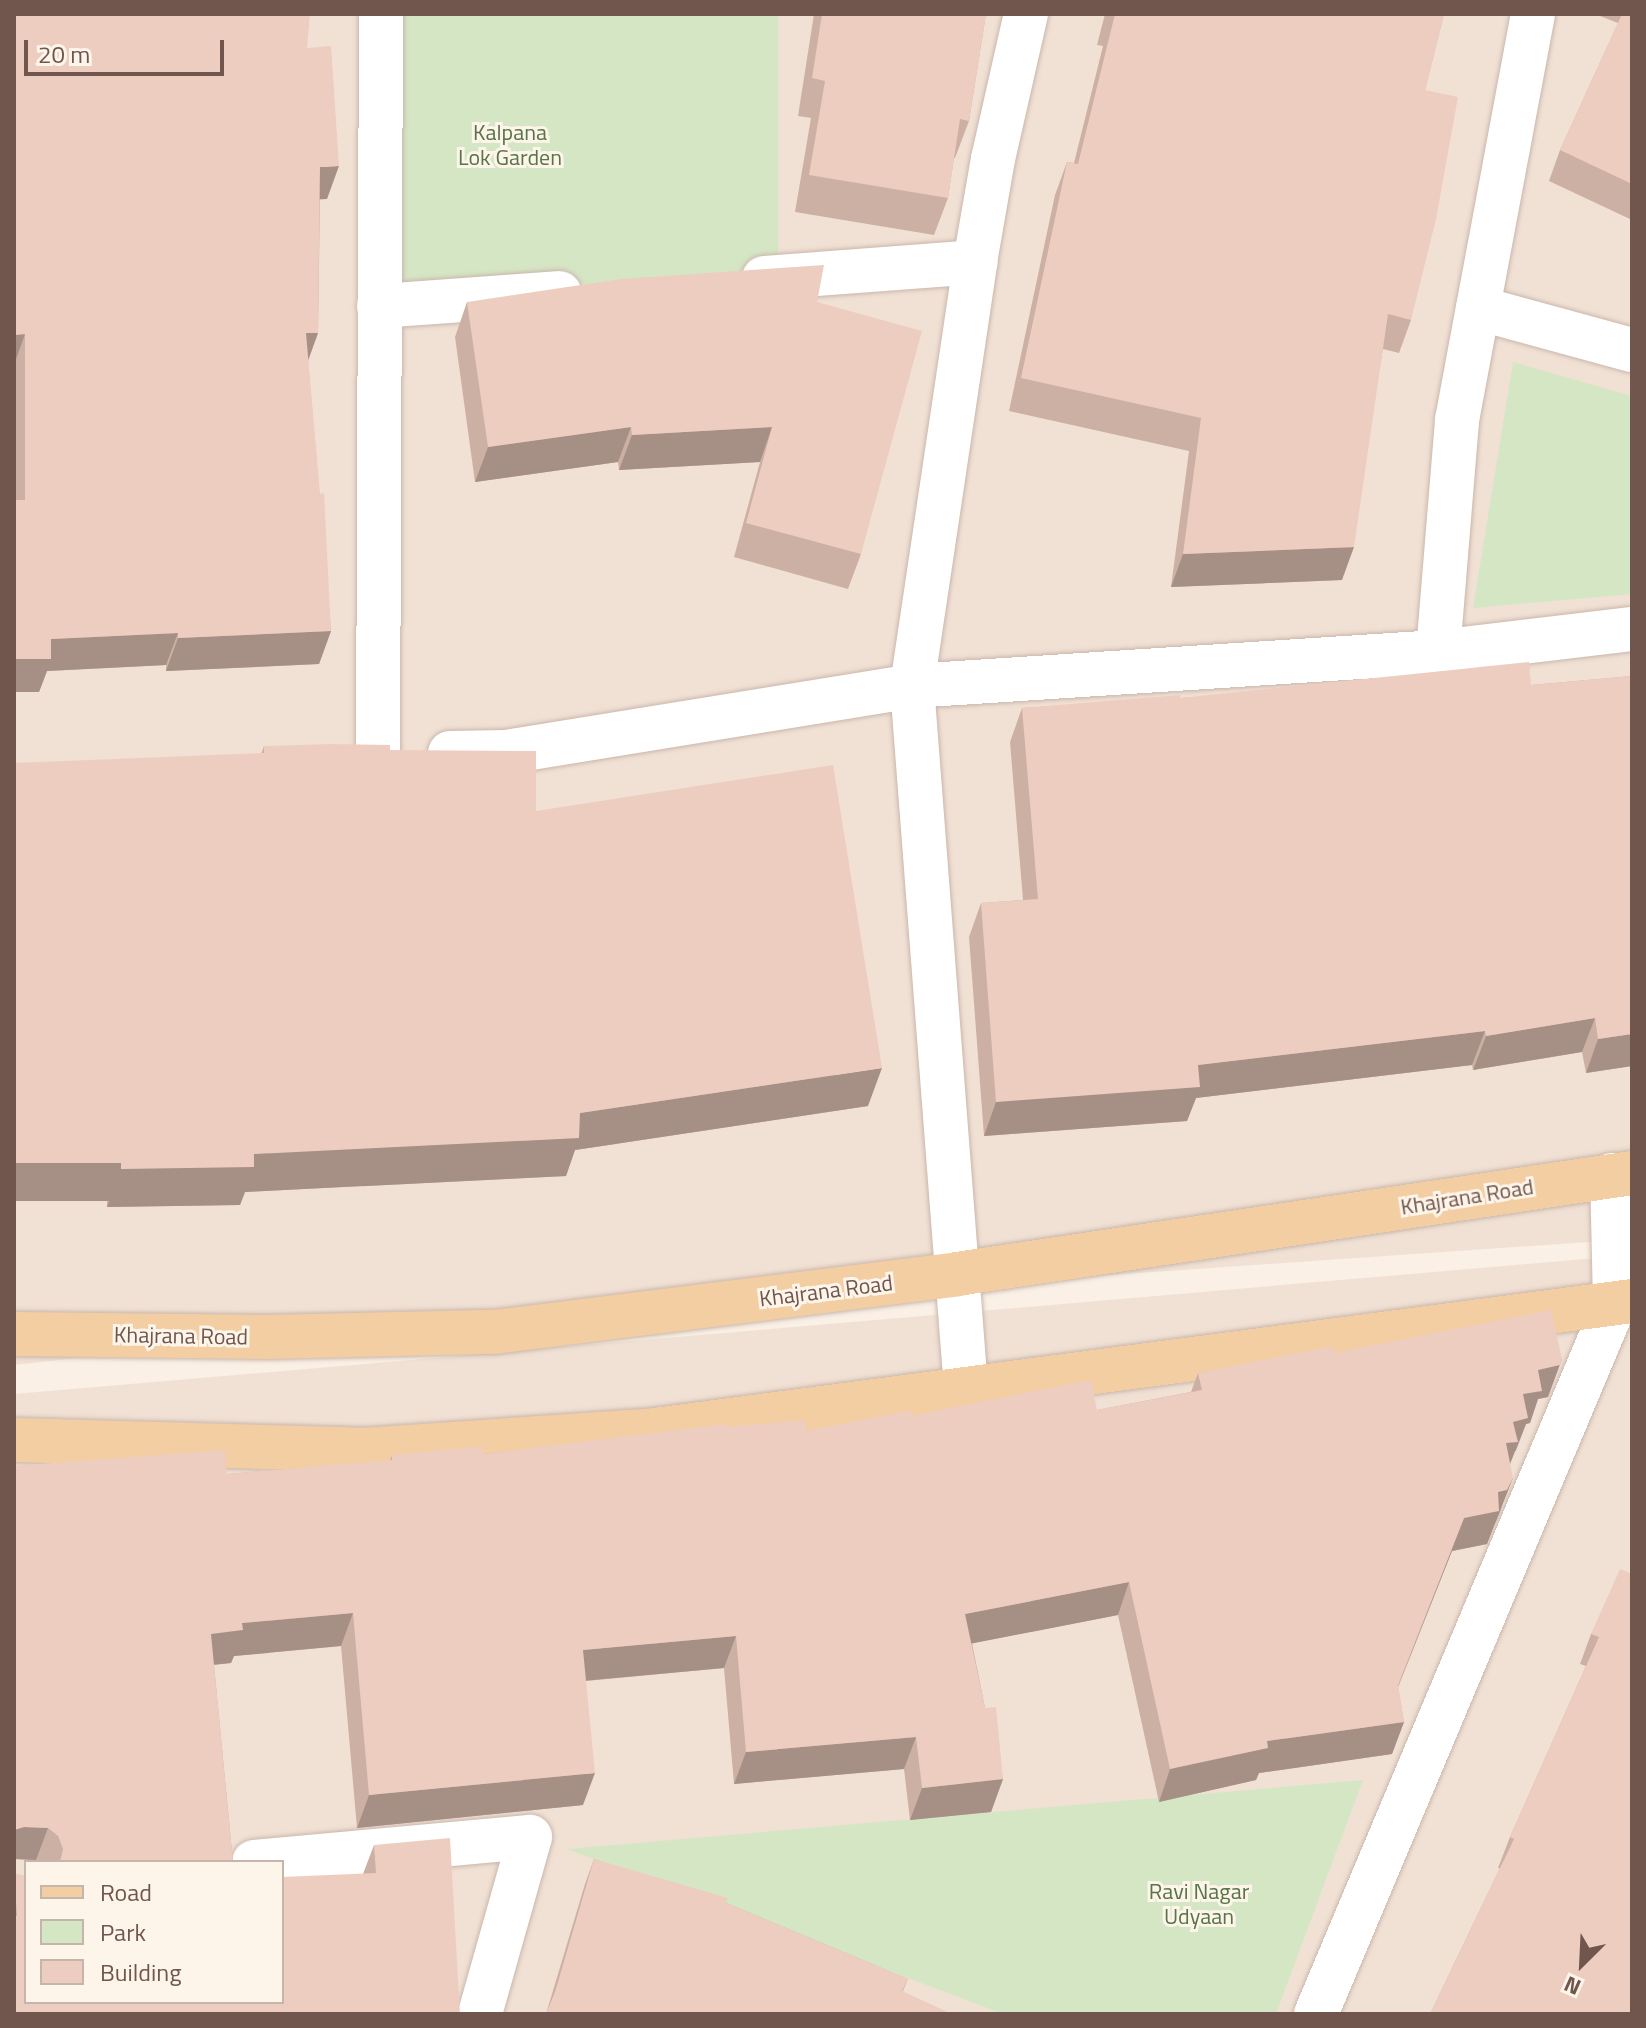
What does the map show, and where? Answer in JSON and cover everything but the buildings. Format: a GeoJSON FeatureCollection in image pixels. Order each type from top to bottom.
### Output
{"type":"FeatureCollection","features":[{"type":"Feature","properties":{"kind":"main road","name":"Khajrana Road"},"geometry":{"type":"LineString","coordinates":[[14,1334],[267,1337],[494,1332],[957,1274],[1622,1174]]}},
{"type":"Feature","properties":{"kind":"main road"},"geometry":{"type":"LineString","coordinates":[[14,1440],[364,1450],[655,1430],[1623,1302]]}},
{"type":"Feature","properties":{"kind":"street"},"geometry":{"type":"LineString","coordinates":[[378,755],[381,14]]}},
{"type":"Feature","properties":{"kind":"street"},"geometry":{"type":"LineString","coordinates":[[966,1389],[912,686],[975,262],[993,159],[1026,14]]}},
{"type":"Feature","properties":{"kind":"street"},"geometry":{"type":"LineString","coordinates":[[1438,652],[1457,420],[1533,14]]}},
{"type":"Feature","properties":{"kind":"street"},"geometry":{"type":"LineString","coordinates":[[724,281],[975,262]]}},
{"type":"Feature","properties":{"kind":"street"},"geometry":{"type":"LineString","coordinates":[[379,306],[598,290]]}},
{"type":"Feature","properties":{"kind":"street"},"geometry":{"type":"LineString","coordinates":[[1478,308],[1632,350]]}},
{"type":"Feature","properties":{"kind":"street"},"geometry":{"type":"LineString","coordinates":[[331,756],[506,752],[912,686],[1438,652],[1632,629]]}},
{"type":"Feature","properties":{"kind":"street"},"geometry":{"type":"LineString","coordinates":[[1316,2014],[1623,1302],[1622,1174]]}},
{"type":"Feature","properties":{"kind":"street"},"geometry":{"type":"LineString","coordinates":[[276,1860],[530,1837],[480,2014]]}},
{"type":"Feature","properties":{"kind":"shaded area"},"geometry":{"type":"Polygon","coordinates":[[[14,14],[1632,14],[1632,1239],[369,1326],[14,1365],[14,14]]]}},
{"type":"Feature","properties":{"kind":"shaded area"},"geometry":{"type":"Polygon","coordinates":[[[1632,1255],[1632,2014],[14,2014],[14,1394],[1632,1255]]]}},
{"type":"Feature","properties":{"kind":"green space","name":"Kalpana Lok Garden"},"geometry":{"type":"Polygon","coordinates":[[[379,14],[778,14],[778,284],[379,284],[379,14]]]}},
{"type":"Feature","properties":{"kind":"green space"},"geometry":{"type":"Polygon","coordinates":[[[1513,362],[1632,396],[1632,594],[1473,608],[1513,362]]]}},
{"type":"Feature","properties":{"kind":"green space","name":"Ravi Nagar Udyaan"},"geometry":{"type":"Polygon","coordinates":[[[1363,1780],[1276,2014],[1003,2014],[567,1849],[1363,1780]]]}}]}
